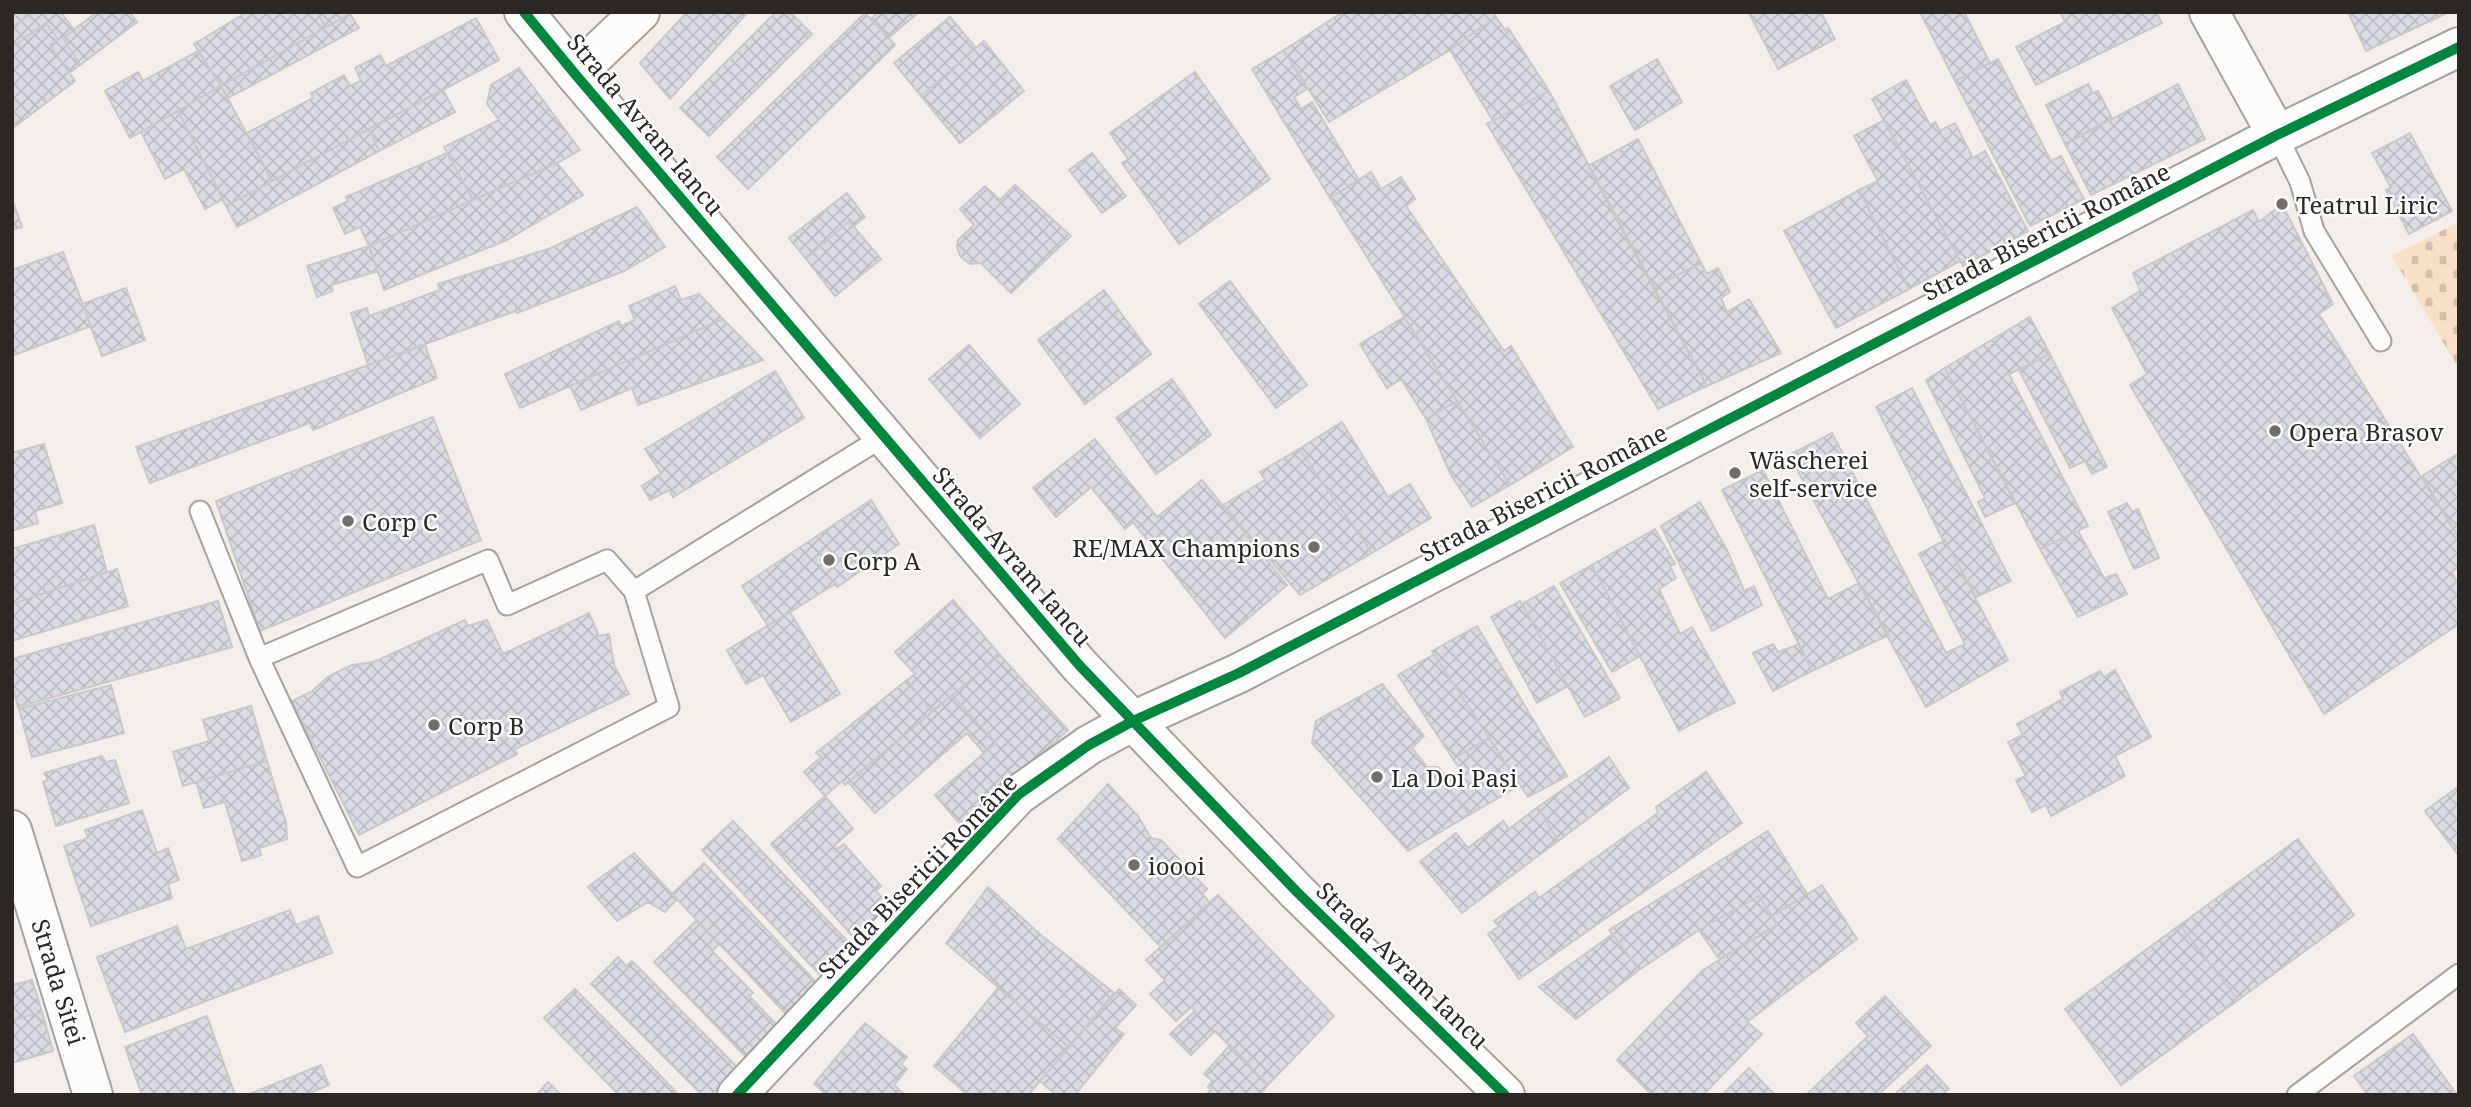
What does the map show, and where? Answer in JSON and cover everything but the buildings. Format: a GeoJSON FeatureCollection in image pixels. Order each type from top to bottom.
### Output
{"type":"FeatureCollection","features":[{"type":"Feature","properties":{"kind":"street","name":"Strada Avram Iancu"},"geometry":{"type":"LineString","coordinates":[[524,12],[1080,666],[1297,892],[1505,1095]]}},
{"type":"Feature","properties":{"kind":"street"},"geometry":{"type":"LineString","coordinates":[[575,74],[640,12]]}},
{"type":"Feature","properties":{"kind":"street"},"geometry":{"type":"LineString","coordinates":[[2209,12],[2277,135]]}},
{"type":"Feature","properties":{"kind":"street","name":"Strada Bisericii Române"},"geometry":{"type":"LineString","coordinates":[[737,1095],[1018,795],[1090,745],[1251,667],[2277,135],[2459,47]]}},
{"type":"Feature","properties":{"kind":"street","name":"Strada Sitei"},"geometry":{"type":"LineString","coordinates":[[12,830],[93,1095]]}},
{"type":"Feature","properties":{"kind":"lane"},"geometry":{"type":"LineString","coordinates":[[2277,135],[2300,182],[2314,231],[2381,341]]}},
{"type":"Feature","properties":{"kind":"lane"},"geometry":{"type":"LineString","coordinates":[[634,591],[883,437]]}},
{"type":"Feature","properties":{"kind":"lane"},"geometry":{"type":"LineString","coordinates":[[200,511],[259,658],[357,867],[669,707],[634,591],[607,560],[507,605],[488,560],[259,658]]}},
{"type":"Feature","properties":{"kind":"lane"},"geometry":{"type":"LineString","coordinates":[[2297,1095],[2459,974]]}},
{"type":"Feature","properties":{"kind":"green space"},"geometry":{"type":"Polygon","coordinates":[[[2459,222],[2459,369],[2392,256],[2459,222]]]}},
{"type":"Feature","properties":{"kind":"cycle path"},"geometry":{"type":"LineString","coordinates":[[524,12],[1080,666],[1297,892],[1505,1095]]}},
{"type":"Feature","properties":{"kind":"cycle path"},"geometry":{"type":"LineString","coordinates":[[737,1095],[1018,795],[1089,745],[1133,721],[1239,673],[2277,135],[2459,47]]}},
{"type":"Feature","properties":{"kind":"place","name":"Teatrul Liric"},"geometry":{"type":"Point","coordinates":[2282,204]}},
{"type":"Feature","properties":{"kind":"place","name":"Opera Brașov"},"geometry":{"type":"Point","coordinates":[2275,431]}},
{"type":"Feature","properties":{"kind":"place","name":"Wäscherei self-service"},"geometry":{"type":"Point","coordinates":[1735,473]}},
{"type":"Feature","properties":{"kind":"place","name":"Corp C"},"geometry":{"type":"Point","coordinates":[348,521]}},
{"type":"Feature","properties":{"kind":"place","name":"RE/MAX Champions"},"geometry":{"type":"Point","coordinates":[1314,547]}},
{"type":"Feature","properties":{"kind":"place","name":"Corp A"},"geometry":{"type":"Point","coordinates":[829,560]}},
{"type":"Feature","properties":{"kind":"place","name":"Corp B"},"geometry":{"type":"Point","coordinates":[434,725]}},
{"type":"Feature","properties":{"kind":"place","name":"La Doi Pași"},"geometry":{"type":"Point","coordinates":[1377,777]}},
{"type":"Feature","properties":{"kind":"place","name":"ioooi"},"geometry":{"type":"Point","coordinates":[1134,865]}}]}
